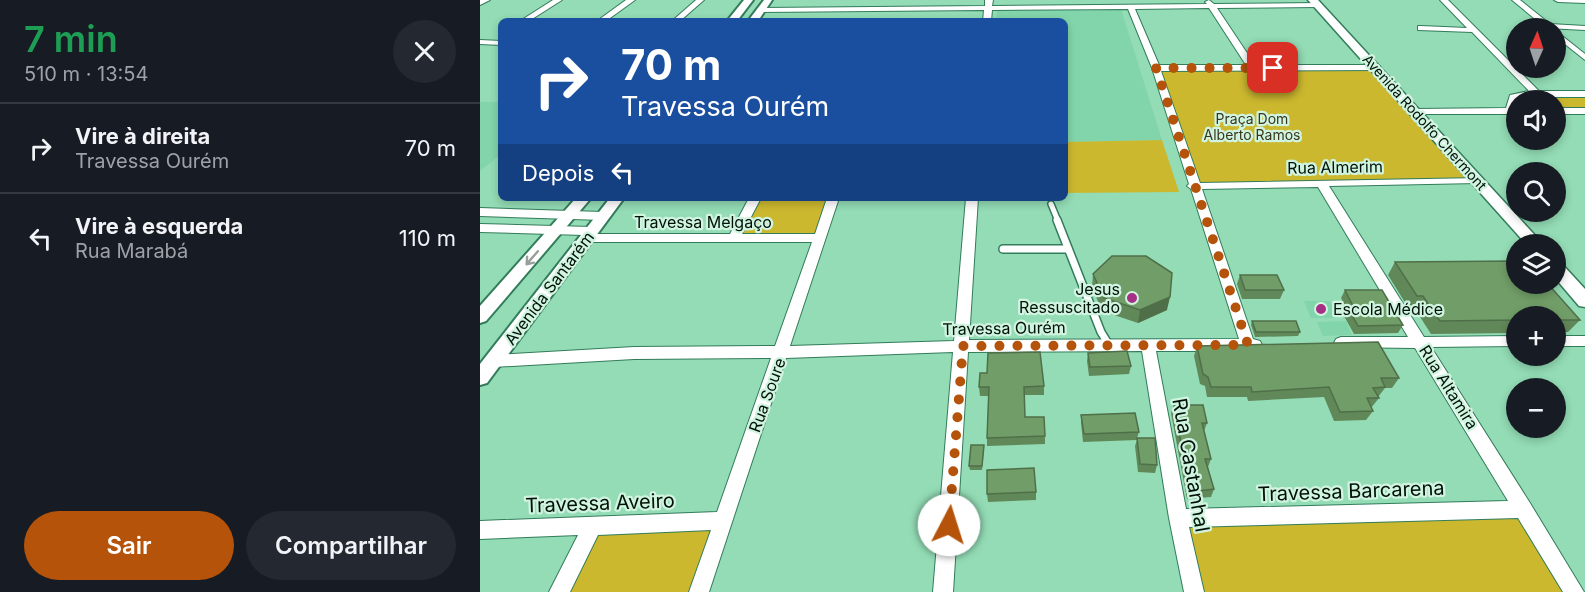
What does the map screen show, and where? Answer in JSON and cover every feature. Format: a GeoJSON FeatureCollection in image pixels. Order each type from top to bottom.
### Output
{"type":"FeatureCollection","features":[{"type":"Feature","properties":{"kind":"main road","name":"Avenida Rodolfo Chermont"},"geometry":{"type":"LineString","coordinates":[[1316,2],[1526,234]]}},
{"type":"Feature","properties":{"kind":"main road"},"geometry":{"type":"LineString","coordinates":[[1566,278],[1582,295]]}},
{"type":"Feature","properties":{"kind":"street"},"geometry":{"type":"LineString","coordinates":[[480,3],[486,0]]}},
{"type":"Feature","properties":{"kind":"street"},"geometry":{"type":"LineString","coordinates":[[529,18],[558,0]]}},
{"type":"Feature","properties":{"kind":"street"},"geometry":{"type":"LineString","coordinates":[[605,18],[631,0]]}},
{"type":"Feature","properties":{"kind":"street"},"geometry":{"type":"LineString","coordinates":[[679,18],[700,0]]}},
{"type":"Feature","properties":{"kind":"street"},"geometry":{"type":"LineString","coordinates":[[734,18],[748,0]]}},
{"type":"Feature","properties":{"kind":"street"},"geometry":{"type":"LineString","coordinates":[[755,18],[768,0]]}},
{"type":"Feature","properties":{"kind":"street"},"geometry":{"type":"LineString","coordinates":[[899,12],[903,0]]}},
{"type":"Feature","properties":{"kind":"street"},"geometry":{"type":"LineString","coordinates":[[1444,0],[1533,90]]}},
{"type":"Feature","properties":{"kind":"street"},"geometry":{"type":"LineString","coordinates":[[1516,0],[1538,18]]}},
{"type":"Feature","properties":{"kind":"street"},"geometry":{"type":"LineString","coordinates":[[1558,0],[1585,1]]}},
{"type":"Feature","properties":{"kind":"street"},"geometry":{"type":"LineString","coordinates":[[761,10],[899,12],[988,4],[1079,3],[1131,7],[1210,3],[1316,2]]}},
{"type":"Feature","properties":{"kind":"street"},"geometry":{"type":"LineString","coordinates":[[1210,3],[1252,68]]}},
{"type":"Feature","properties":{"kind":"street"},"geometry":{"type":"LineString","coordinates":[[1131,7],[1156,68],[1193,186],[1248,345]]}},
{"type":"Feature","properties":{"kind":"street"},"geometry":{"type":"LineString","coordinates":[[1566,27],[1585,28]]}},
{"type":"Feature","properties":{"kind":"street"},"geometry":{"type":"LineString","coordinates":[[1421,28],[1472,30]]}},
{"type":"Feature","properties":{"kind":"street"},"geometry":{"type":"LineString","coordinates":[[484,42],[498,36]]}},
{"type":"Feature","properties":{"kind":"street"},"geometry":{"type":"LineString","coordinates":[[1566,42],[1585,58]]}},
{"type":"Feature","properties":{"kind":"street"},"geometry":{"type":"LineString","coordinates":[[1156,68],[1377,68]]}},
{"type":"Feature","properties":{"kind":"street"},"geometry":{"type":"LineString","coordinates":[[1566,95],[1585,94]]}},
{"type":"Feature","properties":{"kind":"street"},"geometry":{"type":"LineString","coordinates":[[1416,112],[1506,111]]}},
{"type":"Feature","properties":{"kind":"street"},"geometry":{"type":"LineString","coordinates":[[1566,111],[1585,111]]}},
{"type":"Feature","properties":{"kind":"street","name":"Rua Almerim"},"geometry":{"type":"LineString","coordinates":[[1193,186],[1478,180]]}},
{"type":"Feature","properties":{"kind":"street","name":"Rua Altamira"},"geometry":{"type":"LineString","coordinates":[[1321,183],[1574,592]]}},
{"type":"Feature","properties":{"kind":"street","name":"Avenida Santarém"},"geometry":{"type":"LineString","coordinates":[[480,317],[581,201]]}},
{"type":"Feature","properties":{"kind":"street","name":"Avenida Santarém"},"geometry":{"type":"LineString","coordinates":[[480,378],[616,201]]}},
{"type":"Feature","properties":{"kind":"street"},"geometry":{"type":"LineString","coordinates":[[734,238],[752,201]]}},
{"type":"Feature","properties":{"kind":"street","name":"Rua Soure"},"geometry":{"type":"LineString","coordinates":[[699,592],[721,521],[782,352],[832,201]]}},
{"type":"Feature","properties":{"kind":"street"},"geometry":{"type":"LineString","coordinates":[[944,592],[972,201]]}},
{"type":"Feature","properties":{"kind":"street"},"geometry":{"type":"LineString","coordinates":[[480,212],[603,216]]}},
{"type":"Feature","properties":{"kind":"street","name":"Travessa Melgaço"},"geometry":{"type":"LineString","coordinates":[[480,228],[556,231],[589,235],[820,238]]}},
{"type":"Feature","properties":{"kind":"street"},"geometry":{"type":"LineString","coordinates":[[1328,343],[1506,341]]}},
{"type":"Feature","properties":{"kind":"street"},"geometry":{"type":"LineString","coordinates":[[1566,341],[1585,341]]}},
{"type":"Feature","properties":{"kind":"street","name":"Rua Castanhal"},"geometry":{"type":"LineString","coordinates":[[1148,345],[1178,518],[1194,592]]}},
{"type":"Feature","properties":{"kind":"street","name":"Travessa Ourém"},"geometry":{"type":"LineString","coordinates":[[493,361],[634,353],[782,352],[963,346],[1271,345]]}},
{"type":"Feature","properties":{"kind":"street","name":"Travessa Barcarena"},"geometry":{"type":"LineString","coordinates":[[1178,518],[1524,509]]}},
{"type":"Feature","properties":{"kind":"street","name":"Travessa Aveiro"},"geometry":{"type":"LineString","coordinates":[[480,530],[721,521]]}},
{"type":"Feature","properties":{"kind":"street"},"geometry":{"type":"LineString","coordinates":[[559,592],[592,527]]}},
{"type":"Feature","properties":{"kind":"lane"},"geometry":{"type":"LineString","coordinates":[[1051,204],[1101,332],[1109,345]]}},
{"type":"Feature","properties":{"kind":"lane"},"geometry":{"type":"LineString","coordinates":[[1003,249],[1068,249]]}},
{"type":"Feature","properties":{"kind":"shaded area"},"geometry":{"type":"Polygon","coordinates":[[[1121,9],[1162,140],[1068,142],[1068,18],[996,18],[997,10],[1121,9]]]}},
{"type":"Feature","properties":{"kind":"shaded area"},"geometry":{"type":"Polygon","coordinates":[[[480,102],[498,102],[498,156],[480,171],[480,102]]]}},
{"type":"Feature","properties":{"kind":"shaded area","name":"Escola Médice"},"geometry":{"type":"Polygon","coordinates":[[[1304,301],[1330,301],[1338,318],[1311,318],[1304,301]]]}},
{"type":"Feature","properties":{"kind":"shaded area","name":"Escola Médice"},"geometry":{"type":"Polygon","coordinates":[[[1346,321],[1352,335],[1323,336],[1317,322],[1346,321]]]}},
{"type":"Feature","properties":{"kind":"green space","name":"Praça Dom Alberto Ramos"},"geometry":{"type":"Polygon","coordinates":[[[1156,68],[1377,68],[1478,180],[1193,186],[1156,68]]]}},
{"type":"Feature","properties":{"kind":"green space"},"geometry":{"type":"Polygon","coordinates":[[[1585,94],[1585,111],[1566,111],[1566,95],[1585,94]]]}},
{"type":"Feature","properties":{"kind":"green space"},"geometry":{"type":"Polygon","coordinates":[[[1162,140],[1179,192],[1068,193],[1068,142],[1162,140]]]}},
{"type":"Feature","properties":{"kind":"green space"},"geometry":{"type":"Polygon","coordinates":[[[753,201],[832,201],[820,238],[734,238],[753,201]]]}},
{"type":"Feature","properties":{"kind":"green space"},"geometry":{"type":"Polygon","coordinates":[[[1530,509],[1584,592],[1200,592],[1178,518],[1530,509]]]}},
{"type":"Feature","properties":{"kind":"green space"},"geometry":{"type":"Polygon","coordinates":[[[721,521],[699,592],[559,592],[592,527],[721,521]]]}},
{"type":"Feature","properties":{"kind":"building","name":"Jesus Ressuscitado"},"geometry":{"type":"Polygon","coordinates":[[[1112,256],[1146,256],[1172,273],[1170,297],[1140,310],[1104,298],[1093,274],[1112,256]]]}},
{"type":"Feature","properties":{"kind":"building"},"geometry":{"type":"Polygon","coordinates":[[[1506,261],[1506,294],[1557,294],[1580,320],[1566,320],[1566,306],[1506,306],[1506,320],[1440,321],[1423,296],[1417,296],[1395,262],[1506,261]]]}},
{"type":"Feature","properties":{"kind":"building"},"geometry":{"type":"Polygon","coordinates":[[[1240,275],[1277,275],[1284,290],[1245,290],[1240,275]]]}},
{"type":"Feature","properties":{"kind":"building"},"geometry":{"type":"Polygon","coordinates":[[[1345,290],[1382,290],[1403,325],[1358,326],[1348,308],[1354,308],[1345,290]]]}},
{"type":"Feature","properties":{"kind":"building"},"geometry":{"type":"Polygon","coordinates":[[[1252,321],[1296,321],[1300,332],[1256,332],[1252,321]]]}},
{"type":"Feature","properties":{"kind":"building"},"geometry":{"type":"Polygon","coordinates":[[[1378,342],[1399,378],[1381,378],[1385,387],[1373,388],[1379,398],[1367,398],[1373,411],[1340,412],[1329,387],[1252,392],[1251,387],[1211,387],[1208,377],[1203,374],[1197,346],[1378,342]]]}},
{"type":"Feature","properties":{"kind":"building"},"geometry":{"type":"Polygon","coordinates":[[[1127,351],[1131,366],[1090,367],[1088,353],[1127,351]]]}},
{"type":"Feature","properties":{"kind":"building"},"geometry":{"type":"Polygon","coordinates":[[[1040,352],[1044,386],[1024,387],[1025,417],[1044,417],[1045,436],[987,438],[989,387],[979,387],[980,373],[987,373],[988,353],[1040,352]]]}},
{"type":"Feature","properties":{"kind":"building"},"geometry":{"type":"Polygon","coordinates":[[[1174,405],[1203,405],[1207,423],[1202,423],[1211,459],[1205,459],[1214,489],[1190,492],[1174,405]]]}},
{"type":"Feature","properties":{"kind":"building"},"geometry":{"type":"Polygon","coordinates":[[[1135,413],[1139,432],[1084,434],[1081,415],[1135,413]]]}},
{"type":"Feature","properties":{"kind":"building"},"geometry":{"type":"Polygon","coordinates":[[[1137,438],[1155,438],[1157,465],[1140,464],[1137,438]]]}},
{"type":"Feature","properties":{"kind":"building"},"geometry":{"type":"Polygon","coordinates":[[[971,445],[984,445],[982,466],[969,466],[971,445]]]}},
{"type":"Feature","properties":{"kind":"building"},"geometry":{"type":"Polygon","coordinates":[[[1034,468],[1036,492],[987,494],[987,470],[1034,468]]]}},
{"type":"Feature","properties":{"kind":"place","name":"Jesus Ressuscitado"},"geometry":{"type":"Point","coordinates":[1132,298]}},
{"type":"Feature","properties":{"kind":"place","name":"Escola Médice"},"geometry":{"type":"Point","coordinates":[1321,309]}},
{"type":"Feature","properties":{"kind":"route"},"geometry":{"type":"LineString","coordinates":[[949,525],[963,346],[1248,345],[1193,186],[1156,68],[1273,68]]}}]}
